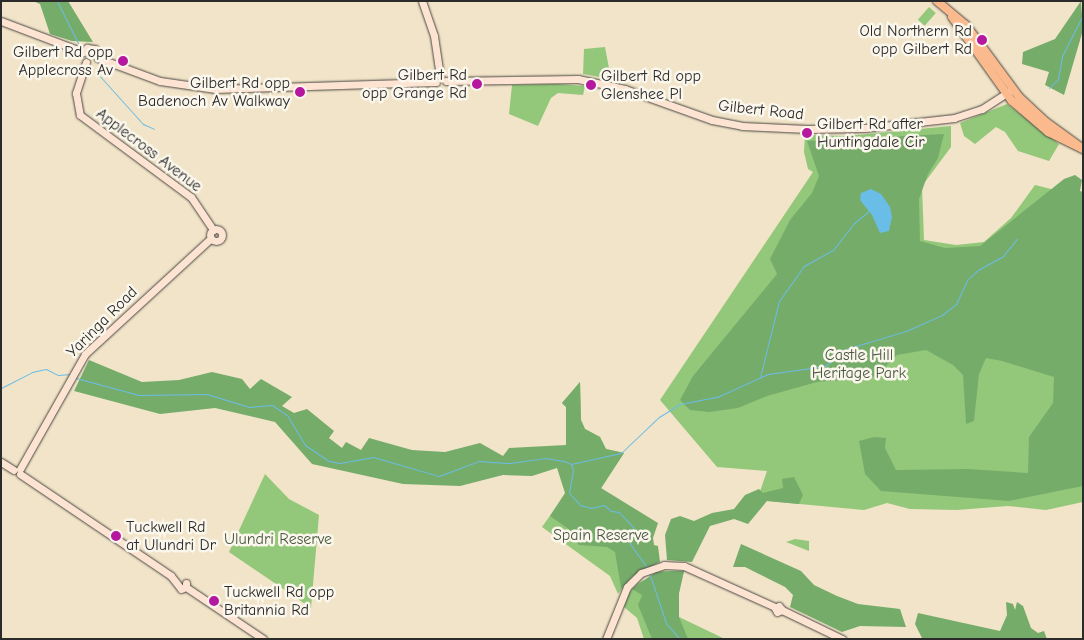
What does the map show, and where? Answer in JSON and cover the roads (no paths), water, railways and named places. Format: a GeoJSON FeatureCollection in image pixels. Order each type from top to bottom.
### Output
{"type":"FeatureCollection","features":[{"type":"Feature","properties":{"kind":"main road"},"geometry":{"type":"LineString","coordinates":[[940,4],[1009,92],[1048,132],[1083,149]]}},
{"type":"Feature","properties":{"kind":"street"},"geometry":{"type":"LineString","coordinates":[[422,1],[434,36],[441,79]]}},
{"type":"Feature","properties":{"kind":"street"},"geometry":{"type":"LineString","coordinates":[[1,22],[83,52]]}},
{"type":"Feature","properties":{"kind":"street"},"geometry":{"type":"LineString","coordinates":[[87,48],[95,49],[98,58],[93,62],[86,62],[83,52],[87,48]]}},
{"type":"Feature","properties":{"kind":"street","name":"Gilbert Road"},"geometry":{"type":"LineString","coordinates":[[98,58],[160,81],[215,89],[441,79],[578,79],[625,90],[712,120],[742,126],[807,129],[866,128],[954,118],[982,109],[1009,92]]}},
{"type":"Feature","properties":{"kind":"street","name":"Applecross Avenue"},"geometry":{"type":"LineString","coordinates":[[86,62],[76,98],[80,115],[190,197],[214,230]]}},
{"type":"Feature","properties":{"kind":"street","name":"Yaringa Road"},"geometry":{"type":"LineString","coordinates":[[18,471],[85,354],[211,238],[216,241],[223,235],[221,230],[214,230]]}},
{"type":"Feature","properties":{"kind":"street"},"geometry":{"type":"LineString","coordinates":[[1,462],[18,471],[263,639]]}},
{"type":"Feature","properties":{"kind":"street"},"geometry":{"type":"LineString","coordinates":[[606,639],[627,587],[641,574],[664,564],[684,566],[842,639]]}},
{"type":"Feature","properties":{"kind":"water"},"geometry":{"type":"Polygon","coordinates":[[[871,189],[881,194],[890,207],[892,217],[889,231],[880,233],[872,215],[860,200],[861,193],[871,189]]]}},
{"type":"Feature","properties":{"kind":"waterway"},"geometry":{"type":"LineString","coordinates":[[57,1],[78,43]]}},
{"type":"Feature","properties":{"kind":"waterway"},"geometry":{"type":"LineString","coordinates":[[1049,88],[1058,79],[1062,56],[1083,15]]}},
{"type":"Feature","properties":{"kind":"waterway"},"geometry":{"type":"LineString","coordinates":[[97,73],[143,124],[154,129]]}},
{"type":"Feature","properties":{"kind":"waterway"},"geometry":{"type":"LineString","coordinates":[[760,377],[779,301],[804,266],[833,250],[854,223],[869,211]]}},
{"type":"Feature","properties":{"kind":"waterway"},"geometry":{"type":"LineString","coordinates":[[571,464],[621,453],[659,417],[680,404],[717,397],[768,374],[825,366],[849,348],[906,331],[942,315],[956,304],[967,280],[978,270],[1003,256],[1017,239]]}},
{"type":"Feature","properties":{"kind":"waterway"},"geometry":{"type":"LineString","coordinates":[[1,388],[32,372],[46,369],[58,375],[71,374]]}},
{"type":"Feature","properties":{"kind":"waterway"},"geometry":{"type":"LineString","coordinates":[[76,378],[139,395],[207,394],[249,407],[272,405],[287,415],[305,445],[329,461],[340,463],[373,457],[439,476],[479,461],[510,463],[545,458],[564,461],[571,464],[573,470],[569,493],[580,505],[591,508],[604,505],[611,511],[619,512],[633,527],[630,544],[648,569]]}},
{"type":"Feature","properties":{"kind":"waterway"},"geometry":{"type":"LineString","coordinates":[[649,572],[666,623],[680,639]]}},
{"type":"Feature","properties":{"kind":"place","name":"Old Northern Rd opp Gilbert Rd"},"geometry":{"type":"Point","coordinates":[982,40]}},
{"type":"Feature","properties":{"kind":"place","name":"Gilbert Rd opp Applecross Av"},"geometry":{"type":"Point","coordinates":[123,61]}},
{"type":"Feature","properties":{"kind":"place","name":"Gilbert Rd opp Grange Rd"},"geometry":{"type":"Point","coordinates":[477,84]}},
{"type":"Feature","properties":{"kind":"place","name":"Gilbert Rd opp Glenshee Pl"},"geometry":{"type":"Point","coordinates":[591,85]}},
{"type":"Feature","properties":{"kind":"place","name":"Gilbert Rd opp Badenoch Av Walkway"},"geometry":{"type":"Point","coordinates":[300,92]}},
{"type":"Feature","properties":{"kind":"place","name":"Gilbert Rd after Huntingdale Cir"},"geometry":{"type":"Point","coordinates":[807,133]}},
{"type":"Feature","properties":{"kind":"place","name":"Tuckwell Rd at Ulundri Dr"},"geometry":{"type":"Point","coordinates":[116,536]}},
{"type":"Feature","properties":{"kind":"place","name":"Tuckwell Rd opp Britannia Rd"},"geometry":{"type":"Point","coordinates":[214,601]}},
{"type":"Feature","properties":{"kind":"park label","name":"Castle Hill Heritage Park"},"geometry":{"type":"Point","coordinates":[859,364]}},
{"type":"Feature","properties":{"kind":"park label","name":"Spain Reserve"},"geometry":{"type":"Point","coordinates":[601,535]}},
{"type":"Feature","properties":{"kind":"park label","name":"Ulundri Reserve"},"geometry":{"type":"Point","coordinates":[278,539]}}]}
